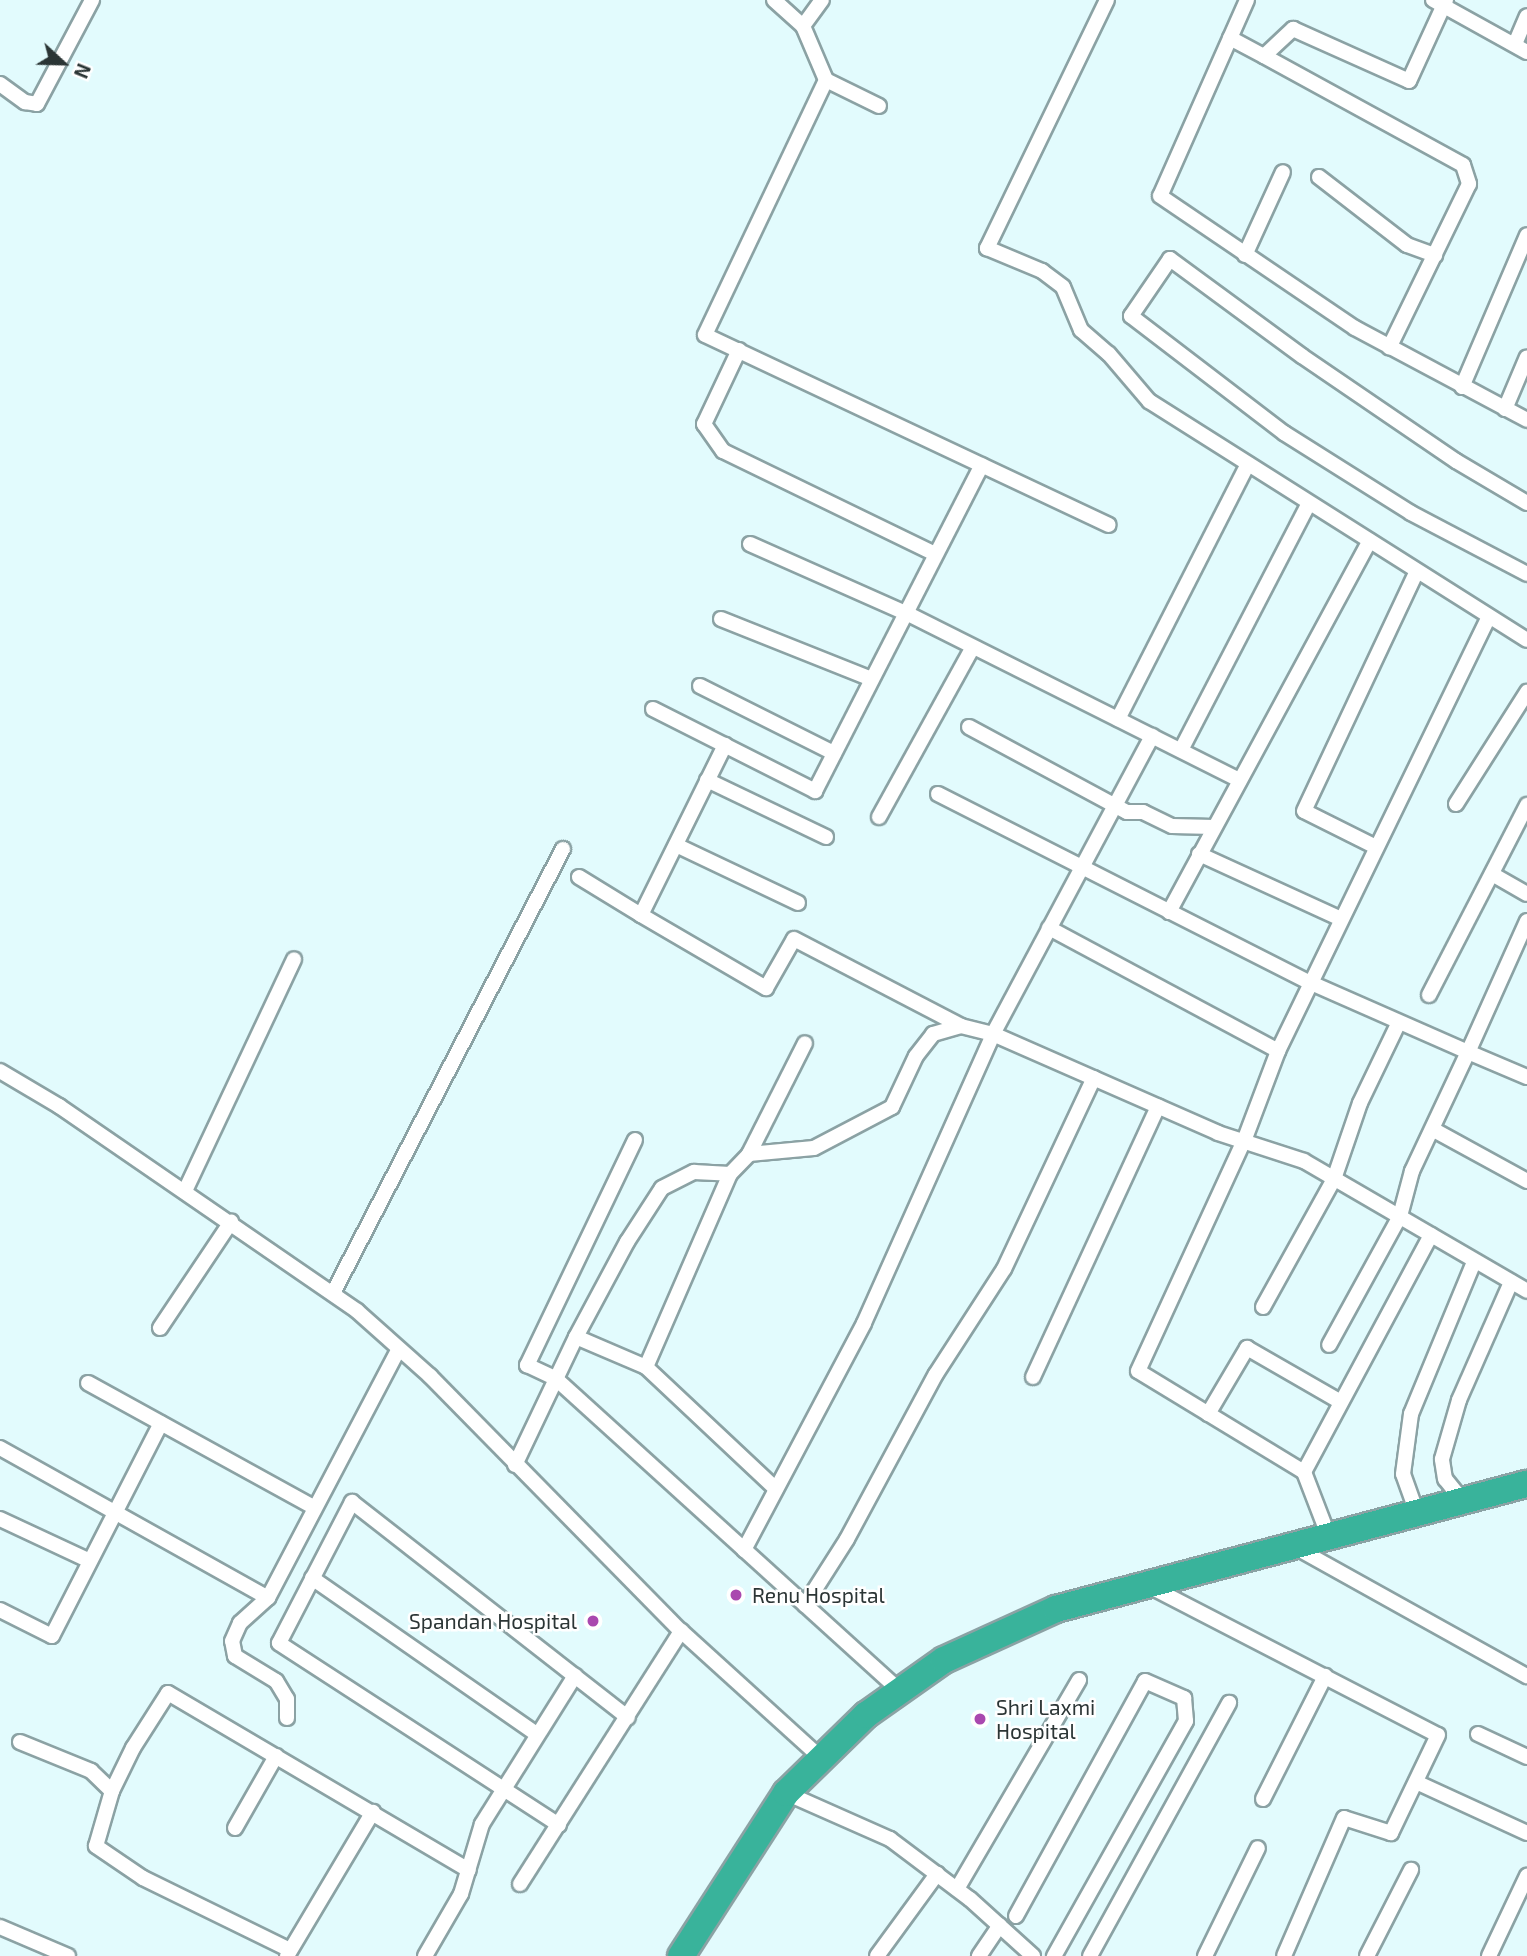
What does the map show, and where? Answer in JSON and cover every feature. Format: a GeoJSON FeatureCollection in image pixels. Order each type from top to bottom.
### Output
{"type":"FeatureCollection","features":[{"type":"Feature","properties":{"kind":"highway"},"geometry":{"type":"LineString","coordinates":[[681,1956],[786,1793],[866,1715],[944,1660],[1056,1609],[1527,1484]]}},
{"type":"Feature","properties":{"kind":"street"},"geometry":{"type":"LineString","coordinates":[[0,84],[25,102],[37,104],[92,0]]}},
{"type":"Feature","properties":{"kind":"street"},"geometry":{"type":"LineString","coordinates":[[774,0],[803,26],[826,80],[879,106]]}},
{"type":"Feature","properties":{"kind":"street"},"geometry":{"type":"LineString","coordinates":[[803,26],[822,0]]}},
{"type":"Feature","properties":{"kind":"street"},"geometry":{"type":"LineString","coordinates":[[1107,0],[987,248],[1042,271],[1063,287],[1081,330],[1109,354],[1149,401],[1527,640]]}},
{"type":"Feature","properties":{"kind":"street"},"geometry":{"type":"LineString","coordinates":[[1247,0],[1160,196],[1245,255],[1389,348],[1527,420]]}},
{"type":"Feature","properties":{"kind":"street"},"geometry":{"type":"LineString","coordinates":[[1264,55],[1293,29],[1409,81],[1441,2],[1521,48],[1527,16]]}},
{"type":"Feature","properties":{"kind":"street"},"geometry":{"type":"LineString","coordinates":[[1230,38],[1463,165],[1469,184],[1389,348]]}},
{"type":"Feature","properties":{"kind":"street"},"geometry":{"type":"LineString","coordinates":[[826,80],[705,334],[1108,525]]}},
{"type":"Feature","properties":{"kind":"street"},"geometry":{"type":"LineString","coordinates":[[1245,255],[1283,172]]}},
{"type":"Feature","properties":{"kind":"street"},"geometry":{"type":"LineString","coordinates":[[1319,177],[1407,245],[1435,254]]}},
{"type":"Feature","properties":{"kind":"street"},"geometry":{"type":"LineString","coordinates":[[1462,387],[1527,235]]}},
{"type":"Feature","properties":{"kind":"street"},"geometry":{"type":"LineString","coordinates":[[1527,503],[1313,363],[1170,259],[1131,316],[1284,433],[1411,513],[1527,574]]}},
{"type":"Feature","properties":{"kind":"street"},"geometry":{"type":"LineString","coordinates":[[739,351],[704,424],[723,451],[933,554]]}},
{"type":"Feature","properties":{"kind":"street"},"geometry":{"type":"LineString","coordinates":[[1505,409],[1527,357]]}},
{"type":"Feature","properties":{"kind":"street"},"geometry":{"type":"LineString","coordinates":[[1118,719],[1248,464]]}},
{"type":"Feature","properties":{"kind":"street"},"geometry":{"type":"LineString","coordinates":[[653,709],[815,792],[933,554],[982,465]]}},
{"type":"Feature","properties":{"kind":"street"},"geometry":{"type":"LineString","coordinates":[[1181,750],[1310,503]]}},
{"type":"Feature","properties":{"kind":"street"},"geometry":{"type":"LineString","coordinates":[[1169,912],[1370,541]]}},
{"type":"Feature","properties":{"kind":"street"},"geometry":{"type":"LineString","coordinates":[[750,544],[906,613],[1240,780]]}},
{"type":"Feature","properties":{"kind":"street"},"geometry":{"type":"LineString","coordinates":[[1376,847],[1304,811],[1417,571]]}},
{"type":"Feature","properties":{"kind":"street"},"geometry":{"type":"LineString","coordinates":[[1329,1537],[1304,1472],[1138,1371],[1244,1141],[1278,1051],[1489,616]]}},
{"type":"Feature","properties":{"kind":"street"},"geometry":{"type":"LineString","coordinates":[[722,619],[872,679]]}},
{"type":"Feature","properties":{"kind":"street"},"geometry":{"type":"LineString","coordinates":[[879,817],[973,647]]}},
{"type":"Feature","properties":{"kind":"street"},"geometry":{"type":"LineString","coordinates":[[700,686],[834,753]]}},
{"type":"Feature","properties":{"kind":"street"},"geometry":{"type":"LineString","coordinates":[[1456,804],[1527,692]]}},
{"type":"Feature","properties":{"kind":"street"},"geometry":{"type":"LineString","coordinates":[[969,727],[1127,812],[1143,812],[1172,826],[1214,827]]}},
{"type":"Feature","properties":{"kind":"street"},"geometry":{"type":"LineString","coordinates":[[744,1550],[864,1324],[993,1034],[1152,736]]}},
{"type":"Feature","properties":{"kind":"street"},"geometry":{"type":"LineString","coordinates":[[640,915],[724,745]]}},
{"type":"Feature","properties":{"kind":"street"},"geometry":{"type":"LineString","coordinates":[[708,780],[826,837]]}},
{"type":"Feature","properties":{"kind":"street"},"geometry":{"type":"LineString","coordinates":[[938,794],[1311,984],[1398,1024],[1527,1077]]}},
{"type":"Feature","properties":{"kind":"street"},"geometry":{"type":"LineString","coordinates":[[1429,995],[1527,805]]}},
{"type":"Feature","properties":{"kind":"street"},"geometry":{"type":"LineString","coordinates":[[676,845],[798,903]]}},
{"type":"Feature","properties":{"kind":"street"},"geometry":{"type":"LineString","coordinates":[[333,1293],[564,849]]}},
{"type":"Feature","properties":{"kind":"street"},"geometry":{"type":"LineString","coordinates":[[1199,854],[1341,919]]}},
{"type":"Feature","properties":{"kind":"street"},"geometry":{"type":"LineString","coordinates":[[1492,874],[1527,894]]}},
{"type":"Feature","properties":{"kind":"street"},"geometry":{"type":"LineString","coordinates":[[579,877],[766,988],[794,939],[961,1026],[993,1034],[1158,1107],[1304,1161],[1527,1291]]}},
{"type":"Feature","properties":{"kind":"street"},"geometry":{"type":"LineString","coordinates":[[1329,1345],[1400,1216],[1412,1171],[1434,1130],[1527,921]]}},
{"type":"Feature","properties":{"kind":"street"},"geometry":{"type":"LineString","coordinates":[[1049,928],[1278,1051]]}},
{"type":"Feature","properties":{"kind":"street"},"geometry":{"type":"LineString","coordinates":[[185,1191],[294,959]]}},
{"type":"Feature","properties":{"kind":"street"},"geometry":{"type":"LineString","coordinates":[[1264,1307],[1334,1180],[1360,1103],[1398,1024]]}},
{"type":"Feature","properties":{"kind":"street"},"geometry":{"type":"LineString","coordinates":[[749,1154],[814,1148],[892,1107],[916,1056],[933,1034],[961,1026]]}},
{"type":"Feature","properties":{"kind":"street"},"geometry":{"type":"LineString","coordinates":[[646,1367],[730,1174],[749,1154],[804,1043]]}},
{"type":"Feature","properties":{"kind":"street"},"geometry":{"type":"LineString","coordinates":[[0,1071],[185,1191],[333,1293],[399,1349],[681,1632],[822,1759]]}},
{"type":"Feature","properties":{"kind":"street"},"geometry":{"type":"LineString","coordinates":[[805,1605],[847,1539],[936,1374],[1004,1269],[1094,1078]]}},
{"type":"Feature","properties":{"kind":"street"},"geometry":{"type":"LineString","coordinates":[[1033,1377],[1158,1107]]}},
{"type":"Feature","properties":{"kind":"street"},"geometry":{"type":"LineString","coordinates":[[1434,1130],[1527,1181]]}},
{"type":"Feature","properties":{"kind":"street"},"geometry":{"type":"LineString","coordinates":[[635,1140],[527,1365],[555,1378],[900,1691]]}},
{"type":"Feature","properties":{"kind":"street"},"geometry":{"type":"LineString","coordinates":[[516,1465],[576,1337],[627,1241],[662,1188],[694,1172],[730,1174]]}},
{"type":"Feature","properties":{"kind":"street"},"geometry":{"type":"LineString","coordinates":[[160,1328],[231,1222]]}},
{"type":"Feature","properties":{"kind":"street"},"geometry":{"type":"LineString","coordinates":[[1304,1472],[1431,1235]]}},
{"type":"Feature","properties":{"kind":"street"},"geometry":{"type":"LineString","coordinates":[[1417,1513],[1404,1474],[1411,1414],[1474,1262]]}},
{"type":"Feature","properties":{"kind":"street"},"geometry":{"type":"LineString","coordinates":[[1463,1501],[1445,1479],[1442,1459],[1459,1400],[1511,1282]]}},
{"type":"Feature","properties":{"kind":"street"},"geometry":{"type":"LineString","coordinates":[[576,1337],[646,1367],[776,1489]]}},
{"type":"Feature","properties":{"kind":"street"},"geometry":{"type":"LineString","coordinates":[[1208,1414],[1247,1348],[1341,1402]]}},
{"type":"Feature","properties":{"kind":"street"},"geometry":{"type":"LineString","coordinates":[[287,1718],[287,1699],[276,1681],[235,1656],[232,1641],[240,1623],[268,1598],[399,1349]]}},
{"type":"Feature","properties":{"kind":"street"},"geometry":{"type":"LineString","coordinates":[[88,1383],[314,1507]]}},
{"type":"Feature","properties":{"kind":"street"},"geometry":{"type":"LineString","coordinates":[[0,1610],[52,1636],[161,1423]]}},
{"type":"Feature","properties":{"kind":"street"},"geometry":{"type":"LineString","coordinates":[[0,1448],[268,1598]]}},
{"type":"Feature","properties":{"kind":"street"},"geometry":{"type":"LineString","coordinates":[[559,1825],[279,1643],[352,1502],[628,1718]]}},
{"type":"Feature","properties":{"kind":"street"},"geometry":{"type":"LineString","coordinates":[[0,1519],[90,1561]]}},
{"type":"Feature","properties":{"kind":"street"},"geometry":{"type":"LineString","coordinates":[[1293,1546],[1527,1676]]}},
{"type":"Feature","properties":{"kind":"street"},"geometry":{"type":"LineString","coordinates":[[312,1578],[535,1733]]}},
{"type":"Feature","properties":{"kind":"street"},"geometry":{"type":"LineString","coordinates":[[1147,1585],[1438,1735],[1391,1833],[1344,1818],[1284,1956]]}},
{"type":"Feature","properties":{"kind":"street"},"geometry":{"type":"LineString","coordinates":[[520,1884],[681,1632]]}},
{"type":"Feature","properties":{"kind":"street"},"geometry":{"type":"LineString","coordinates":[[425,1956],[469,1870],[482,1824],[501,1787],[575,1676]]}},
{"type":"Feature","properties":{"kind":"street"},"geometry":{"type":"LineString","coordinates":[[1264,1799],[1325,1676]]}},
{"type":"Feature","properties":{"kind":"street"},"geometry":{"type":"LineString","coordinates":[[957,1889],[1079,1679]]}},
{"type":"Feature","properties":{"kind":"street"},"geometry":{"type":"LineString","coordinates":[[1016,1916],[1145,1681],[1184,1698],[1186,1721],[1054,1956]]}},
{"type":"Feature","properties":{"kind":"street"},"geometry":{"type":"LineString","coordinates":[[373,1812],[289,1953],[143,1878],[96,1846],[112,1791],[133,1748],[168,1693],[373,1812],[469,1870]]}},
{"type":"Feature","properties":{"kind":"street"},"geometry":{"type":"LineString","coordinates":[[1090,1956],[1229,1703]]}},
{"type":"Feature","properties":{"kind":"street"},"geometry":{"type":"LineString","coordinates":[[1478,1734],[1527,1757]]}},
{"type":"Feature","properties":{"kind":"street"},"geometry":{"type":"LineString","coordinates":[[20,1742],[91,1770],[112,1791]]}},
{"type":"Feature","properties":{"kind":"street"},"geometry":{"type":"LineString","coordinates":[[235,1828],[276,1756]]}},
{"type":"Feature","properties":{"kind":"street"},"geometry":{"type":"LineString","coordinates":[[1416,1782],[1527,1833]]}},
{"type":"Feature","properties":{"kind":"street"},"geometry":{"type":"LineString","coordinates":[[786,1793],[890,1839],[957,1889],[1033,1956]]}},
{"type":"Feature","properties":{"kind":"street"},"geometry":{"type":"LineString","coordinates":[[1205,1956],[1258,1848]]}},
{"type":"Feature","properties":{"kind":"street"},"geometry":{"type":"LineString","coordinates":[[1367,1956],[1411,1870]]}},
{"type":"Feature","properties":{"kind":"street"},"geometry":{"type":"LineString","coordinates":[[877,1956],[937,1874]]}},
{"type":"Feature","properties":{"kind":"street"},"geometry":{"type":"LineString","coordinates":[[1489,1956],[1527,1876]]}},
{"type":"Feature","properties":{"kind":"street"},"geometry":{"type":"LineString","coordinates":[[979,1956],[1000,1926]]}},
{"type":"Feature","properties":{"kind":"street"},"geometry":{"type":"LineString","coordinates":[[0,1927],[68,1956]]}},
{"type":"Feature","properties":{"kind":"place","name":"Renu Hospital"},"geometry":{"type":"Point","coordinates":[736,1595]}},
{"type":"Feature","properties":{"kind":"place","name":"Spandan Hospital"},"geometry":{"type":"Point","coordinates":[593,1621]}},
{"type":"Feature","properties":{"kind":"place","name":"Shri Laxmi Hospital"},"geometry":{"type":"Point","coordinates":[980,1719]}}]}
